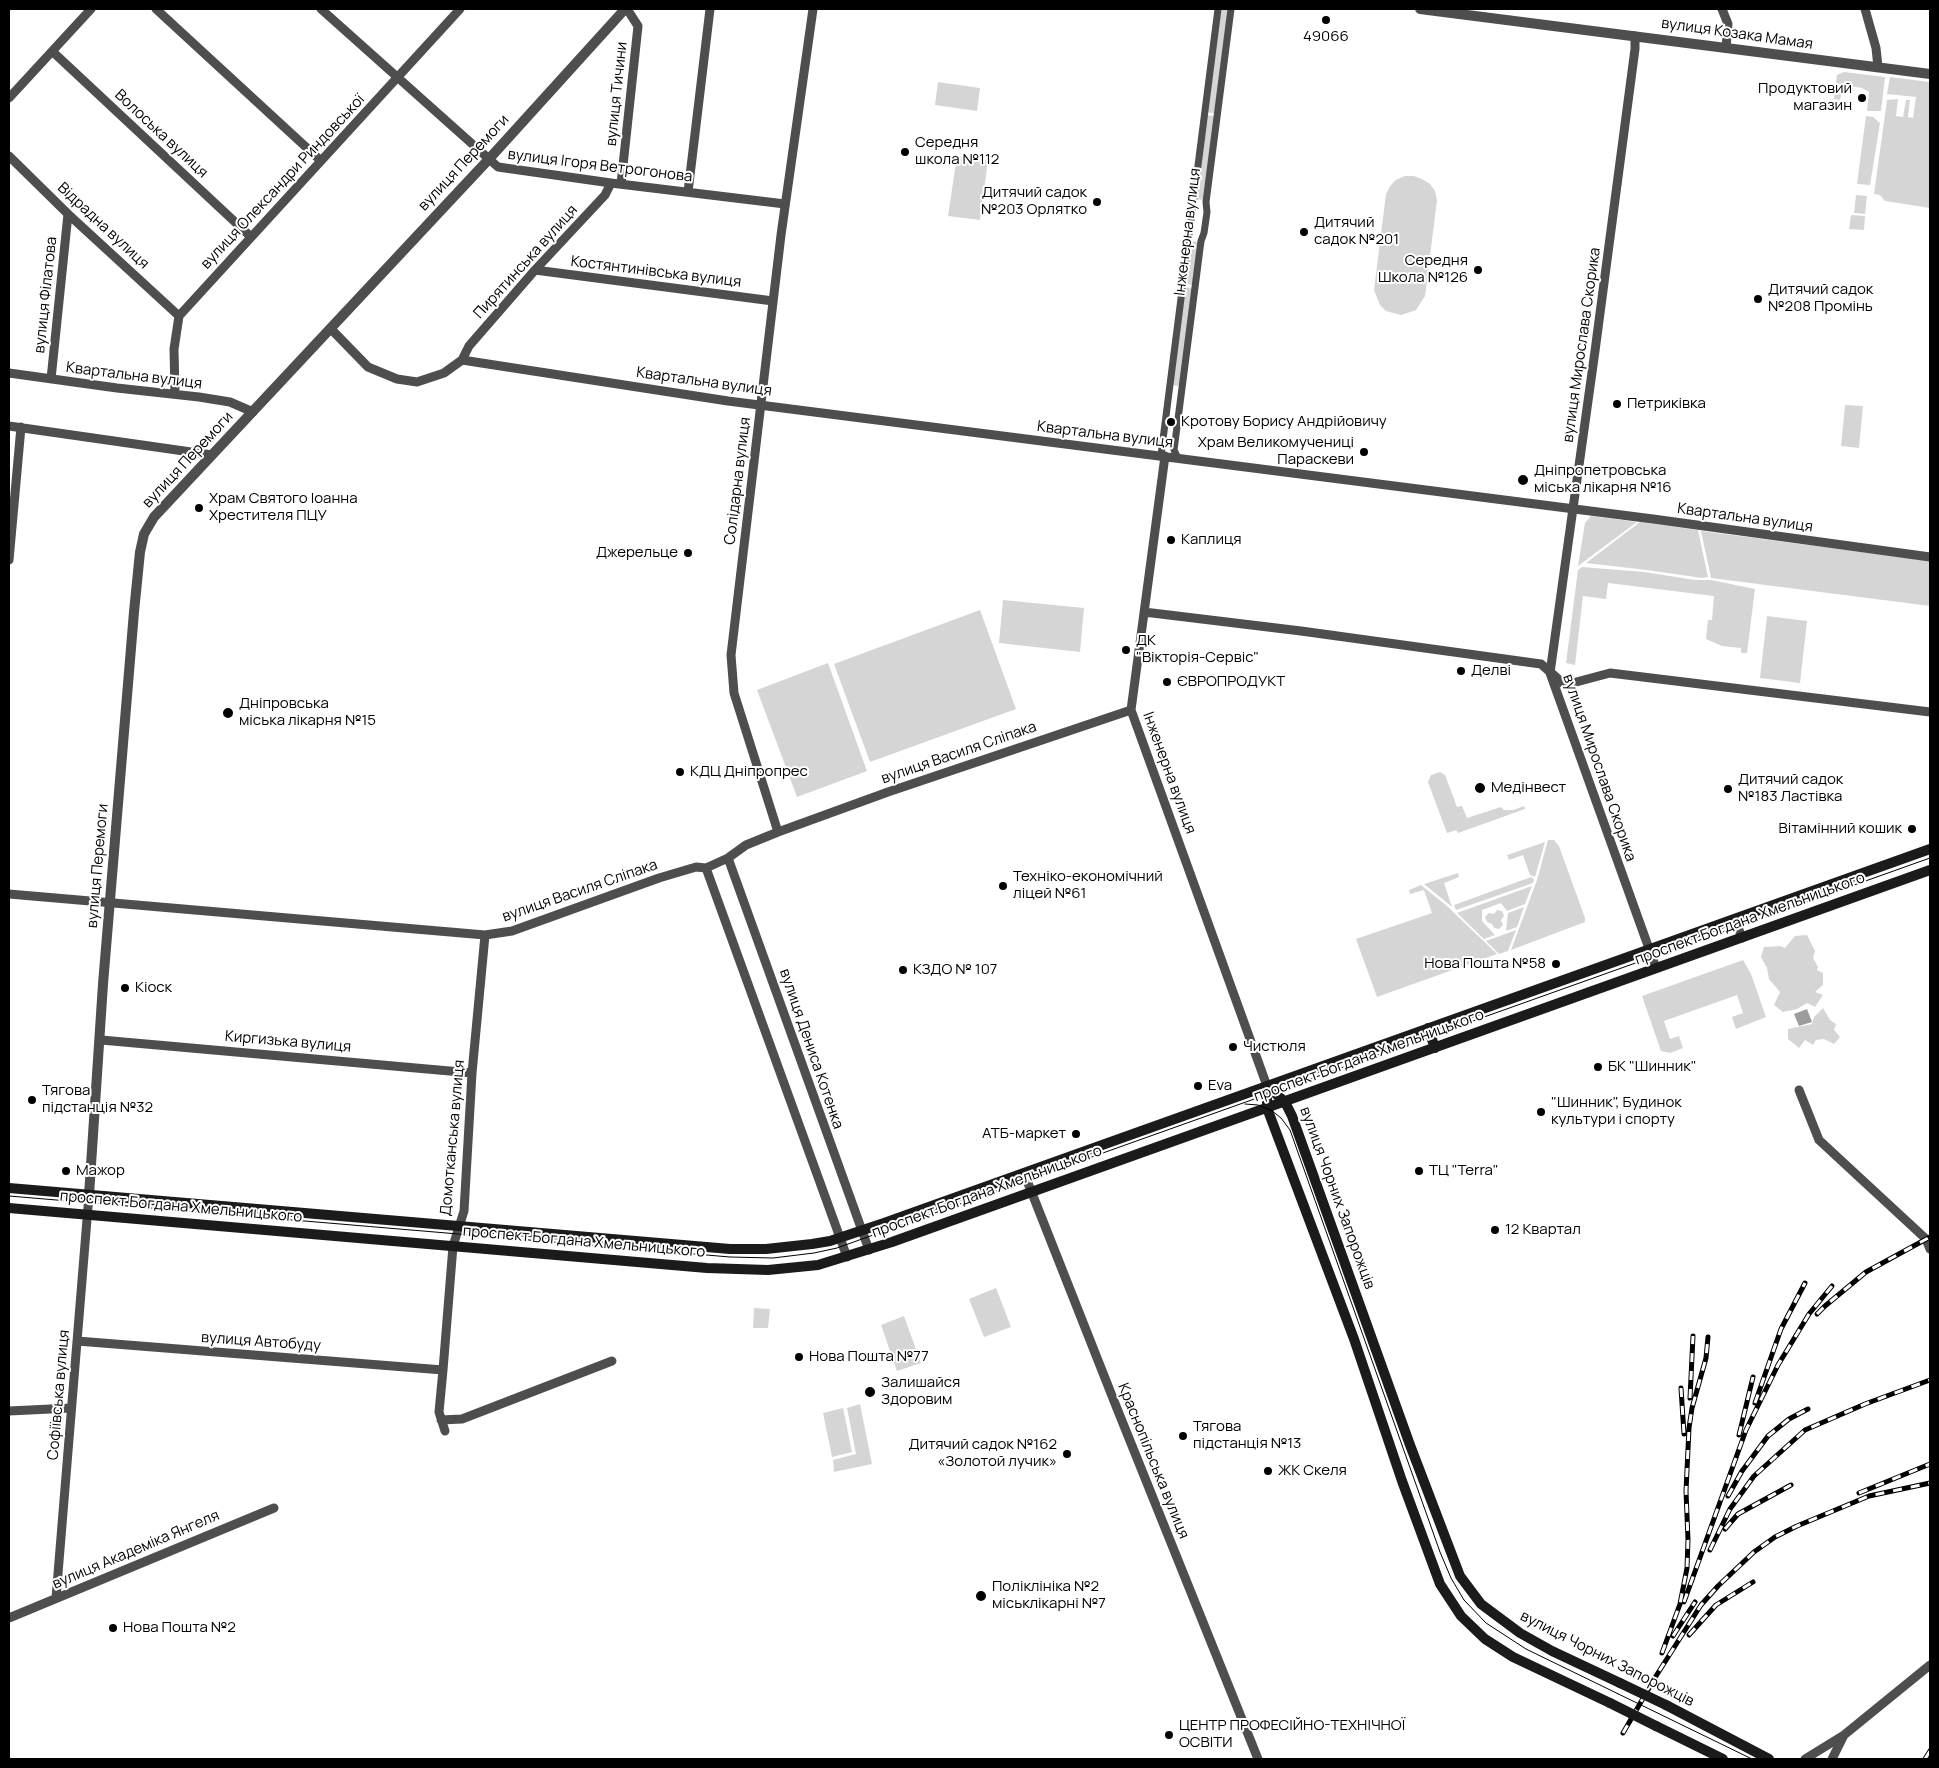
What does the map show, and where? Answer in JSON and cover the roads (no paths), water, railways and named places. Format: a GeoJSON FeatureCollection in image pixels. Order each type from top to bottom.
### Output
{"type":"FeatureCollection","features":[{"type":"Feature","properties":{"kind":"main road","name":"проспект Богдана Хмельницького"},"geometry":{"type":"LineString","coordinates":[[9,1188],[752,1250],[794,1247],[839,1238],[862,1230],[1930,849]]}},
{"type":"Feature","properties":{"kind":"main road","name":"проспект Богдана Хмельницького"},"geometry":{"type":"LineString","coordinates":[[9,1208],[753,1271],[801,1268],[869,1250],[1930,870]]}},
{"type":"Feature","properties":{"kind":"main road"},"geometry":{"type":"LineString","coordinates":[[1428,1028],[1435,1048]]}},
{"type":"Feature","properties":{"kind":"main road","name":"вулиця Чорних Запорожців"},"geometry":{"type":"LineString","coordinates":[[1267,1086],[1285,1102],[1295,1124],[1410,1446],[1454,1563],[1466,1585],[1481,1604],[1520,1633],[1552,1651],[1666,1705],[1769,1759]]}},
{"type":"Feature","properties":{"kind":"main road"},"geometry":{"type":"LineString","coordinates":[[1267,1086],[1268,1108],[1369,1382],[1429,1556],[1446,1595],[1468,1624],[1485,1639],[1521,1661],[1723,1759]]}},
{"type":"Feature","properties":{"kind":"main road"},"geometry":{"type":"LineString","coordinates":[[1313,1228],[1330,1222]]}},
{"type":"Feature","properties":{"kind":"street"},"geometry":{"type":"LineString","coordinates":[[9,98],[91,9]]}},
{"type":"Feature","properties":{"kind":"street"},"geometry":{"type":"LineString","coordinates":[[156,9],[320,160]]}},
{"type":"Feature","properties":{"kind":"street","name":"вулиця Ігоря Ветрогонова"},"geometry":{"type":"LineString","coordinates":[[321,9],[498,167],[610,183],[785,204]]}},
{"type":"Feature","properties":{"kind":"street","name":"вулиця Олександри Риндовської"},"geometry":{"type":"LineString","coordinates":[[179,316],[250,236],[460,9]]}},
{"type":"Feature","properties":{"kind":"street","name":"вулиця Перемоги"},"geometry":{"type":"LineString","coordinates":[[89,1194],[134,612],[144,534],[154,518],[489,159],[626,9]]}},
{"type":"Feature","properties":{"kind":"street","name":"вулиця Тичини"},"geometry":{"type":"LineString","coordinates":[[621,184],[638,26],[626,9]]}},
{"type":"Feature","properties":{"kind":"street"},"geometry":{"type":"LineString","coordinates":[[688,192],[710,9]]}},
{"type":"Feature","properties":{"kind":"street","name":"Солідарна вулиця"},"geometry":{"type":"LineString","coordinates":[[778,832],[738,709],[732,677],[733,634],[785,204],[813,9]]}},
{"type":"Feature","properties":{"kind":"street","name":"Інженерна вулиця"},"geometry":{"type":"LineString","coordinates":[[1218,9],[1131,710],[1267,1086]]}},
{"type":"Feature","properties":{"kind":"street","name":"Інженерна вулиця"},"geometry":{"type":"LineString","coordinates":[[1178,458],[1174,450],[1175,440],[1201,241],[1206,219],[1206,202],[1232,9]]}},
{"type":"Feature","properties":{"kind":"street","name":"вулиця Козака Мамая"},"geometry":{"type":"LineString","coordinates":[[1424,9],[1930,74]]}},
{"type":"Feature","properties":{"kind":"street"},"geometry":{"type":"LineString","coordinates":[[1722,9],[1728,24],[1726,48]]}},
{"type":"Feature","properties":{"kind":"street"},"geometry":{"type":"LineString","coordinates":[[1864,9],[1876,48],[1878,67]]}},
{"type":"Feature","properties":{"kind":"street","name":"вулиця Мирослава Скорика"},"geometry":{"type":"LineString","coordinates":[[1635,36],[1635,49],[1574,510],[1550,673],[1656,968]]}},
{"type":"Feature","properties":{"kind":"street","name":"Волоська вулиця"},"geometry":{"type":"LineString","coordinates":[[53,52],[250,236]]}},
{"type":"Feature","properties":{"kind":"street","name":"Відрадна вулиця"},"geometry":{"type":"LineString","coordinates":[[9,156],[68,214],[179,316]]}},
{"type":"Feature","properties":{"kind":"street","name":"Пирятинська вулиця"},"geometry":{"type":"LineString","coordinates":[[462,360],[469,346],[535,270],[605,195],[610,183]]}},
{"type":"Feature","properties":{"kind":"street","name":"вулиця Філатова"},"geometry":{"type":"LineString","coordinates":[[50,379],[68,214]]}},
{"type":"Feature","properties":{"kind":"street","name":"Костянтинівська вулиця"},"geometry":{"type":"LineString","coordinates":[[535,270],[773,300]]}},
{"type":"Feature","properties":{"kind":"street"},"geometry":{"type":"LineString","coordinates":[[175,394],[174,349],[179,316]]}},
{"type":"Feature","properties":{"kind":"street"},"geometry":{"type":"LineString","coordinates":[[331,329],[368,367],[397,379],[417,382],[444,374],[462,360]]}},
{"type":"Feature","properties":{"kind":"street","name":"Квартальна вулиця"},"geometry":{"type":"LineString","coordinates":[[462,360],[761,404],[1653,519],[1930,557]]}},
{"type":"Feature","properties":{"kind":"street","name":"Квартальна вулиця"},"geometry":{"type":"LineString","coordinates":[[9,373],[230,402],[253,412]]}},
{"type":"Feature","properties":{"kind":"street"},"geometry":{"type":"LineString","coordinates":[[9,426],[212,455]]}},
{"type":"Feature","properties":{"kind":"street"},"geometry":{"type":"LineString","coordinates":[[9,560],[21,427]]}},
{"type":"Feature","properties":{"kind":"street"},"geometry":{"type":"LineString","coordinates":[[1144,612],[1301,631],[1541,664],[1565,685],[1610,672],[1930,712]]}},
{"type":"Feature","properties":{"kind":"street","name":"вулиця Василя Сліпака"},"geometry":{"type":"LineString","coordinates":[[9,894],[485,935],[512,931],[660,878],[696,867],[706,868],[728,858],[746,845],[778,832],[924,779],[1131,710]]}},
{"type":"Feature","properties":{"kind":"street","name":"вулиця Дениса Котенка"},"geometry":{"type":"LineString","coordinates":[[728,858],[869,1250]]}},
{"type":"Feature","properties":{"kind":"street"},"geometry":{"type":"LineString","coordinates":[[706,868],[847,1257]]}},
{"type":"Feature","properties":{"kind":"street"},"geometry":{"type":"LineString","coordinates":[[1735,919],[1742,938]]}},
{"type":"Feature","properties":{"kind":"street","name":"Домотканська вулиця"},"geometry":{"type":"LineString","coordinates":[[445,1431],[439,1412],[453,1246],[464,1212],[472,1073],[485,935]]}},
{"type":"Feature","properties":{"kind":"street","name":"Киргизька вулиця"},"geometry":{"type":"LineString","coordinates":[[100,1040],[472,1073]]}},
{"type":"Feature","properties":{"kind":"street"},"geometry":{"type":"LineString","coordinates":[[1799,1090],[1819,1140],[1926,1239],[1930,1249]]}},
{"type":"Feature","properties":{"kind":"street","name":"Краснопільська вулиця"},"geometry":{"type":"LineString","coordinates":[[1024,1173],[1258,1759]]}},
{"type":"Feature","properties":{"kind":"street","name":"Софіївська вулиця"},"geometry":{"type":"LineString","coordinates":[[56,1598],[89,1194]]}},
{"type":"Feature","properties":{"kind":"street","name":"вулиця Автобуду"},"geometry":{"type":"LineString","coordinates":[[77,1341],[443,1370]]}},
{"type":"Feature","properties":{"kind":"street"},"geometry":{"type":"LineString","coordinates":[[441,1420],[462,1419],[612,1361]]}},
{"type":"Feature","properties":{"kind":"street"},"geometry":{"type":"LineString","coordinates":[[9,1411],[71,1408]]}},
{"type":"Feature","properties":{"kind":"street","name":"вулиця Академіка Янгеля"},"geometry":{"type":"LineString","coordinates":[[9,1618],[274,1508]]}},
{"type":"Feature","properties":{"kind":"street"},"geometry":{"type":"LineString","coordinates":[[1805,1759],[1844,1735],[1930,1665]]}},
{"type":"Feature","properties":{"kind":"street"},"geometry":{"type":"LineString","coordinates":[[1832,1759],[1844,1735]]}},
{"type":"Feature","properties":{"kind":"tram line"},"geometry":{"type":"LineString","coordinates":[[9,1196],[730,1257],[773,1258],[814,1253],[837,1248],[1930,858]]}},
{"type":"Feature","properties":{"kind":"tram line"},"geometry":{"type":"LineString","coordinates":[[1245,1104],[1258,1105],[1271,1110],[1281,1118],[1290,1130],[1440,1552],[1451,1578],[1464,1600],[1486,1623],[1526,1649],[1752,1759]]}},
{"type":"Feature","properties":{"kind":"railway"},"geometry":{"type":"LineString","coordinates":[[1817,1314],[1866,1272],[1930,1237]]}},
{"type":"Feature","properties":{"kind":"railway"},"geometry":{"type":"LineString","coordinates":[[1755,1403],[1781,1329],[1805,1283]]}},
{"type":"Feature","properties":{"kind":"railway"},"geometry":{"type":"LineString","coordinates":[[1684,1602],[1746,1430],[1778,1365],[1809,1314],[1832,1286]]}},
{"type":"Feature","properties":{"kind":"railway"},"geometry":{"type":"LineString","coordinates":[[1690,1398],[1693,1336]]}},
{"type":"Feature","properties":{"kind":"railway"},"geometry":{"type":"LineString","coordinates":[[1662,1653],[1680,1604],[1687,1568],[1686,1491],[1689,1428],[1692,1408],[1706,1358],[1708,1337]]}},
{"type":"Feature","properties":{"kind":"railway"},"geometry":{"type":"LineString","coordinates":[[1739,1435],[1753,1377]]}},
{"type":"Feature","properties":{"kind":"railway"},"geometry":{"type":"LineString","coordinates":[[1710,1550],[1730,1509],[1754,1476],[1805,1430],[1865,1404],[1930,1380]]}},
{"type":"Feature","properties":{"kind":"railway"},"geometry":{"type":"LineString","coordinates":[[1681,1388],[1684,1434]]}},
{"type":"Feature","properties":{"kind":"railway"},"geometry":{"type":"LineString","coordinates":[[1728,1496],[1742,1471],[1768,1436],[1789,1419],[1808,1409]]}},
{"type":"Feature","properties":{"kind":"railway"},"geometry":{"type":"LineString","coordinates":[[1859,1493],[1930,1464]]}},
{"type":"Feature","properties":{"kind":"railway"},"geometry":{"type":"LineString","coordinates":[[1623,1733],[1701,1605],[1754,1552],[1775,1537],[1797,1526],[1869,1496],[1930,1483]]}},
{"type":"Feature","properties":{"kind":"railway"},"geometry":{"type":"LineString","coordinates":[[1725,1529],[1738,1514],[1791,1485]]}},
{"type":"Feature","properties":{"kind":"railway"},"geometry":{"type":"LineString","coordinates":[[1689,1635],[1716,1605],[1753,1582]]}},
{"type":"Feature","properties":{"kind":"railway"},"geometry":{"type":"LineString","coordinates":[[1673,1636],[1695,1602]]}},
{"type":"Feature","properties":{"kind":"railway"},"geometry":{"type":"LineString","coordinates":[[1925,1759],[1930,1751]]}},
{"type":"Feature","properties":{"kind":"place","name":"49066"},"geometry":{"type":"Point","coordinates":[1326,20]}},
{"type":"Feature","properties":{"kind":"place","name":"Продуктовий магазин"},"geometry":{"type":"Point","coordinates":[1862,98]}},
{"type":"Feature","properties":{"kind":"place","name":"Середня школа №112"},"geometry":{"type":"Point","coordinates":[905,152]}},
{"type":"Feature","properties":{"kind":"place","name":"Дитячий садок №203 Орлятко"},"geometry":{"type":"Point","coordinates":[1097,202]}},
{"type":"Feature","properties":{"kind":"place","name":"Дитячий садок №201"},"geometry":{"type":"Point","coordinates":[1304,232]}},
{"type":"Feature","properties":{"kind":"place","name":"Середня Школа №126"},"geometry":{"type":"Point","coordinates":[1478,270]}},
{"type":"Feature","properties":{"kind":"place","name":"Дитячий садок №208 Промінь"},"geometry":{"type":"Point","coordinates":[1758,299]}},
{"type":"Feature","properties":{"kind":"place","name":"Петриківка"},"geometry":{"type":"Point","coordinates":[1617,404]}},
{"type":"Feature","properties":{"kind":"place","name":"Кротову Борису Андрійовичу"},"geometry":{"type":"Point","coordinates":[1171,422]}},
{"type":"Feature","properties":{"kind":"place","name":"Храм Великомучениці Параскеви"},"geometry":{"type":"Point","coordinates":[1364,452]}},
{"type":"Feature","properties":{"kind":"place","name":"Дніпропетровська міська лікарня №16"},"geometry":{"type":"Point","coordinates":[1523,480]}},
{"type":"Feature","properties":{"kind":"place","name":"Храм Святого Іоанна Хрестителя ПЦУ"},"geometry":{"type":"Point","coordinates":[199,508]}},
{"type":"Feature","properties":{"kind":"place","name":"Каплиця"},"geometry":{"type":"Point","coordinates":[1171,540]}},
{"type":"Feature","properties":{"kind":"place","name":"Джерельце"},"geometry":{"type":"Point","coordinates":[688,553]}},
{"type":"Feature","properties":{"kind":"place","name":"ДК \"Вікторія-Сервіс\""},"geometry":{"type":"Point","coordinates":[1126,650]}},
{"type":"Feature","properties":{"kind":"place","name":"Делві"},"geometry":{"type":"Point","coordinates":[1461,671]}},
{"type":"Feature","properties":{"kind":"place","name":"ЄВРОПРОДУКТ"},"geometry":{"type":"Point","coordinates":[1167,682]}},
{"type":"Feature","properties":{"kind":"place","name":"Дніпровська міська лікарня №15"},"geometry":{"type":"Point","coordinates":[228,713]}},
{"type":"Feature","properties":{"kind":"place","name":"КДЦ Дніпропрес"},"geometry":{"type":"Point","coordinates":[680,772]}},
{"type":"Feature","properties":{"kind":"place","name":"Медінвест"},"geometry":{"type":"Point","coordinates":[1480,788]}},
{"type":"Feature","properties":{"kind":"place","name":"Дитячий садок №183 Ластівка"},"geometry":{"type":"Point","coordinates":[1728,789]}},
{"type":"Feature","properties":{"kind":"place","name":"Вітамінний кошик"},"geometry":{"type":"Point","coordinates":[1912,829]}},
{"type":"Feature","properties":{"kind":"place","name":"Техніко-економічний ліцей №61"},"geometry":{"type":"Point","coordinates":[1003,886]}},
{"type":"Feature","properties":{"kind":"place","name":"Нова Пошта №58"},"geometry":{"type":"Point","coordinates":[1556,964]}},
{"type":"Feature","properties":{"kind":"place","name":"КЗДО № 107"},"geometry":{"type":"Point","coordinates":[903,970]}},
{"type":"Feature","properties":{"kind":"place","name":"Кіоск"},"geometry":{"type":"Point","coordinates":[125,988]}},
{"type":"Feature","properties":{"kind":"place","name":"Чистюля"},"geometry":{"type":"Point","coordinates":[1233,1047]}},
{"type":"Feature","properties":{"kind":"place","name":"БК \"Шинник\""},"geometry":{"type":"Point","coordinates":[1598,1067]}},
{"type":"Feature","properties":{"kind":"place","name":"Eva"},"geometry":{"type":"Point","coordinates":[1198,1086]}},
{"type":"Feature","properties":{"kind":"place","name":"Тягова пiдстанцiя №32"},"geometry":{"type":"Point","coordinates":[32,1100]}},
{"type":"Feature","properties":{"kind":"place","name":"\"Шинник\", Будинок культури і спорту"},"geometry":{"type":"Point","coordinates":[1541,1112]}},
{"type":"Feature","properties":{"kind":"place","name":"АТБ-маркет"},"geometry":{"type":"Point","coordinates":[1076,1134]}},
{"type":"Feature","properties":{"kind":"place","name":"Мажор"},"geometry":{"type":"Point","coordinates":[66,1171]}},
{"type":"Feature","properties":{"kind":"place","name":"ТЦ \"Terra\""},"geometry":{"type":"Point","coordinates":[1419,1171]}},
{"type":"Feature","properties":{"kind":"place","name":"12 Квартал"},"geometry":{"type":"Point","coordinates":[1495,1230]}},
{"type":"Feature","properties":{"kind":"place","name":"Нова Пошта №77"},"geometry":{"type":"Point","coordinates":[799,1357]}},
{"type":"Feature","properties":{"kind":"place","name":"Залишайся Здоровим"},"geometry":{"type":"Point","coordinates":[870,1392]}},
{"type":"Feature","properties":{"kind":"place","name":"Тягова пiдстанцiя №13"},"geometry":{"type":"Point","coordinates":[1183,1436]}},
{"type":"Feature","properties":{"kind":"place","name":"Дитячий садок №162 «Золотой лучик»"},"geometry":{"type":"Point","coordinates":[1067,1454]}},
{"type":"Feature","properties":{"kind":"place","name":"ЖК Скеля"},"geometry":{"type":"Point","coordinates":[1268,1471]}},
{"type":"Feature","properties":{"kind":"place","name":"Поліклініка №2 міськлікарні №7"},"geometry":{"type":"Point","coordinates":[981,1596]}},
{"type":"Feature","properties":{"kind":"place","name":"Нова Пошта №2"},"geometry":{"type":"Point","coordinates":[113,1628]}},
{"type":"Feature","properties":{"kind":"place","name":"ЦЕНТР ПРОФЕСІЙНО-ТЕХНІЧНОЇ ОСВІТИ"},"geometry":{"type":"Point","coordinates":[1169,1735]}}]}
